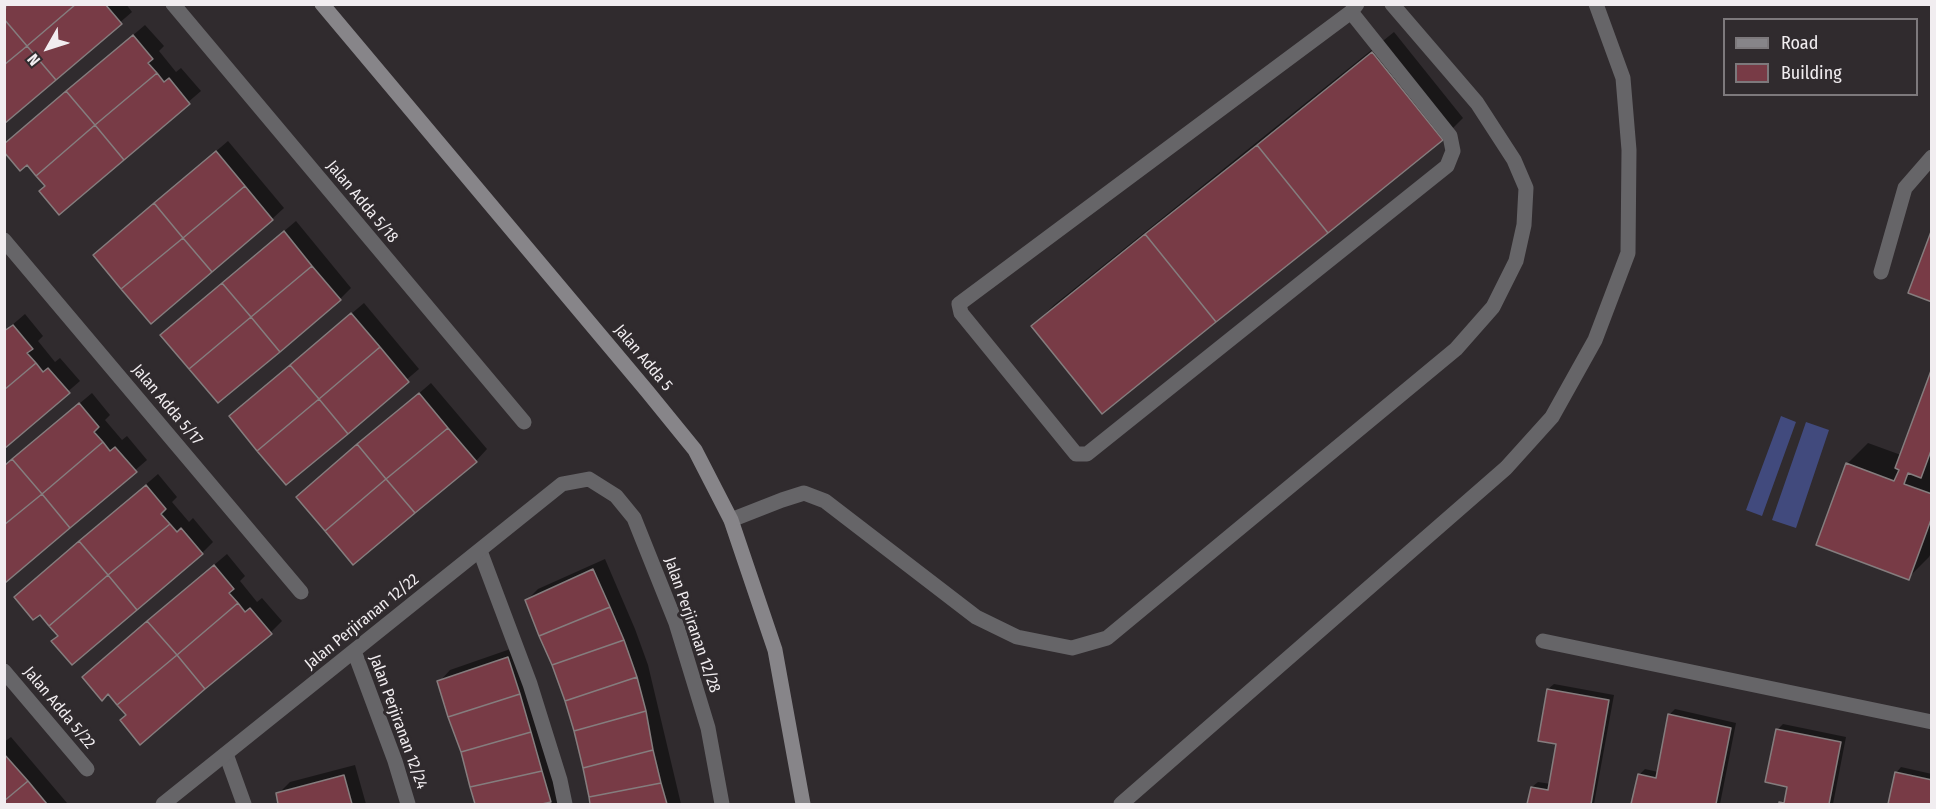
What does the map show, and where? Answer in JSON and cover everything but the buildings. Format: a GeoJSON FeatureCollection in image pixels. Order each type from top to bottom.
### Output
{"type":"FeatureCollection","features":[{"type":"Feature","properties":{"kind":"main road","name":"Jalan Adda 5"},"geometry":{"type":"LineString","coordinates":[[322,4],[695,450],[730,520],[775,650],[803,804]]}},
{"type":"Feature","properties":{"kind":"street","name":"Jalan Adda 5/18"},"geometry":{"type":"LineString","coordinates":[[173,4],[524,422]]}},
{"type":"Feature","properties":{"kind":"street"},"geometry":{"type":"LineString","coordinates":[[730,520],[804,493],[825,501],[976,617],[1017,637],[1072,648],[1107,638],[1456,349],[1492,308],[1516,261],[1524,225],[1526,188],[1514,160],[1477,103],[1392,4]]}},
{"type":"Feature","properties":{"kind":"street"},"geometry":{"type":"LineString","coordinates":[[1121,804],[1506,468],[1552,417],[1595,340],[1628,253],[1629,150],[1623,78],[1596,4]]}},
{"type":"Feature","properties":{"kind":"street"},"geometry":{"type":"LineString","coordinates":[[1354,8],[1450,136],[1453,151],[1447,166],[1087,454],[1076,454],[961,313],[959,304],[1354,8]]}},
{"type":"Feature","properties":{"kind":"street"},"geometry":{"type":"LineString","coordinates":[[1881,272],[1905,188],[1932,157]]}},
{"type":"Feature","properties":{"kind":"street","name":"Jalan Adda 5/17"},"geometry":{"type":"LineString","coordinates":[[4,240],[301,592]]}},
{"type":"Feature","properties":{"kind":"street","name":"Jalan Perjiranan 12/22"},"geometry":{"type":"LineString","coordinates":[[163,804],[562,484],[589,479]]}},
{"type":"Feature","properties":{"kind":"street","name":"Jalan Perjiranan 12/28"},"geometry":{"type":"LineString","coordinates":[[589,479],[615,496],[634,518],[676,623],[708,728],[722,804]]}},
{"type":"Feature","properties":{"kind":"street"},"geometry":{"type":"LineString","coordinates":[[480,551],[530,684],[560,780],[565,804]]}},
{"type":"Feature","properties":{"kind":"street"},"geometry":{"type":"LineString","coordinates":[[1543,641],[1932,722]]}},
{"type":"Feature","properties":{"kind":"street","name":"Jalan Perjiranan 12/24"},"geometry":{"type":"LineString","coordinates":[[354,651],[395,761],[408,804]]}},
{"type":"Feature","properties":{"kind":"street","name":"Jalan Adda 5/22"},"geometry":{"type":"LineString","coordinates":[[4,671],[87,769]]}},
{"type":"Feature","properties":{"kind":"street"},"geometry":{"type":"LineString","coordinates":[[226,754],[244,804]]}},
{"type":"Feature","properties":{"kind":"water"},"geometry":{"type":"Polygon","coordinates":[[[1781,416],[1796,422],[1762,516],[1746,510],[1781,416]]]}},
{"type":"Feature","properties":{"kind":"water"},"geometry":{"type":"Polygon","coordinates":[[[1806,422],[1829,430],[1796,528],[1772,520],[1806,422]]]}}]}
